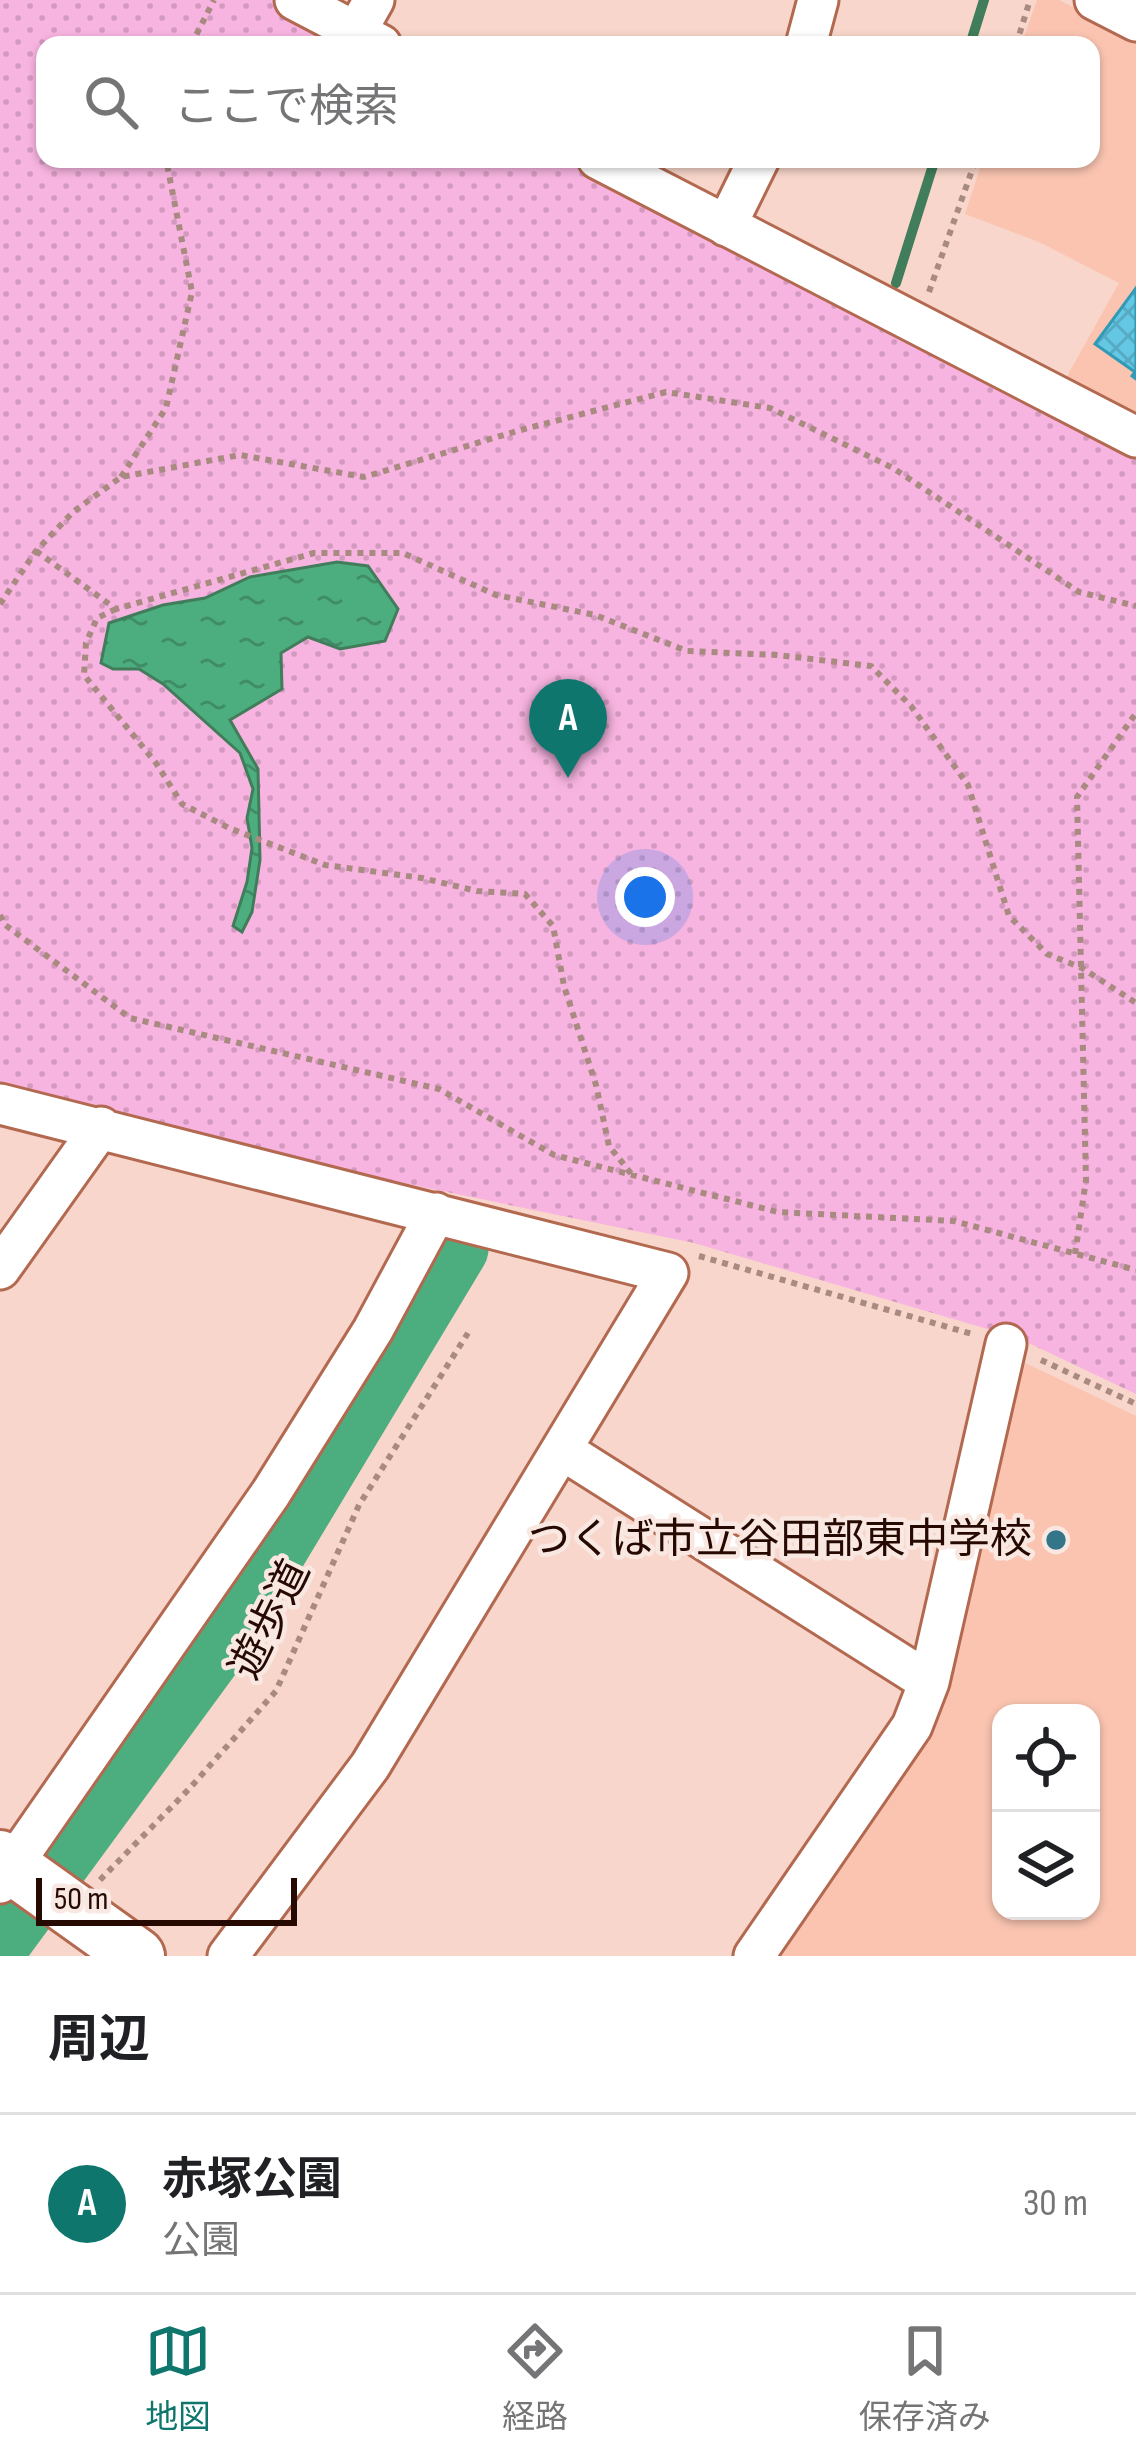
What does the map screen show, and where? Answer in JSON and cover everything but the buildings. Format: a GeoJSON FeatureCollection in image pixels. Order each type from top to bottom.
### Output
{"type":"FeatureCollection","features":[{"type":"Feature","properties":{"kind":"street"},"geometry":{"type":"LineString","coordinates":[[295,0],[371,26]]}},
{"type":"Feature","properties":{"kind":"street"},"geometry":{"type":"LineString","coordinates":[[808,36],[818,0]]}},
{"type":"Feature","properties":{"kind":"street"},"geometry":{"type":"LineString","coordinates":[[1095,0],[1136,21]]}},
{"type":"Feature","properties":{"kind":"street"},"geometry":{"type":"LineString","coordinates":[[615,168],[1136,436]]}},
{"type":"Feature","properties":{"kind":"street"},"geometry":{"type":"LineString","coordinates":[[726,226],[755,168]]}},
{"type":"Feature","properties":{"kind":"street"},"geometry":{"type":"LineString","coordinates":[[0,1104],[668,1273],[370,1766],[228,1956]]}},
{"type":"Feature","properties":{"kind":"street"},"geometry":{"type":"LineString","coordinates":[[0,1270],[101,1127]]}},
{"type":"Feature","properties":{"kind":"street"},"geometry":{"type":"LineString","coordinates":[[137,1956],[30,1883],[373,1330],[436,1214]]}},
{"type":"Feature","properties":{"kind":"street"},"geometry":{"type":"LineString","coordinates":[[754,1956],[912,1726],[929,1682],[1006,1344]]}},
{"type":"Feature","properties":{"kind":"street"},"geometry":{"type":"LineString","coordinates":[[564,1451],[929,1682]]}},
{"type":"Feature","properties":{"kind":"path"},"geometry":{"type":"LineString","coordinates":[[195,36],[214,0]]}},
{"type":"Feature","properties":{"kind":"path"},"geometry":{"type":"LineString","coordinates":[[1019,36],[1030,0]]}},
{"type":"Feature","properties":{"kind":"path"},"geometry":{"type":"LineString","coordinates":[[0,604],[36,551],[73,512],[121,477],[166,408],[192,292],[168,168]]}},
{"type":"Feature","properties":{"kind":"path"},"geometry":{"type":"LineString","coordinates":[[918,324],[973,168]]}},
{"type":"Feature","properties":{"kind":"path"},"geometry":{"type":"LineString","coordinates":[[121,477],[240,455],[364,477],[667,392],[770,408],[893,468],[1079,592],[1136,606]]}},
{"type":"Feature","properties":{"kind":"path"},"geometry":{"type":"LineString","coordinates":[[36,551],[116,608]]}},
{"type":"Feature","properties":{"kind":"path"},"geometry":{"type":"LineString","coordinates":[[633,1175],[609,1146],[596,1085],[564,986],[553,926],[525,894],[477,891],[422,878],[325,866],[229,828],[182,803],[156,763],[84,675],[86,644],[97,618],[116,608],[314,553],[403,553],[496,595],[595,615],[687,651],[871,666],[911,706],[968,785],[1009,916],[1047,954],[1082,968],[1136,1003]]}},
{"type":"Feature","properties":{"kind":"path"},"geometry":{"type":"LineString","coordinates":[[1075,1254],[1086,1180],[1077,797],[1136,713]]}},
{"type":"Feature","properties":{"kind":"path"},"geometry":{"type":"LineString","coordinates":[[0,915],[4,924],[130,1018],[439,1089],[554,1155],[778,1212],[954,1221],[1136,1270]]}},
{"type":"Feature","properties":{"kind":"path"},"geometry":{"type":"LineString","coordinates":[[699,1256],[1006,1344],[1136,1404]]}},
{"type":"Feature","properties":{"kind":"path","name":"遊歩道"},"geometry":{"type":"LineString","coordinates":[[30,1883],[190,1788],[276,1691],[359,1504],[468,1333]]}},
{"type":"Feature","properties":{"kind":"shaded area"},"geometry":{"type":"Polygon","coordinates":[[[0,0],[271,0],[359,36],[36,36],[36,168],[614,168],[1136,455],[1136,1394],[1018,1338],[694,1243],[0,1100],[0,0]]]}},
{"type":"Feature","properties":{"kind":"shaded area"},"geometry":{"type":"Polygon","coordinates":[[[1037,0],[1059,0],[1136,39],[1136,417],[1065,380],[1119,283],[1039,242],[965,214],[980,168],[1100,168],[1100,36],[1024,36],[1037,0]]]}},
{"type":"Feature","properties":{"kind":"shaded area","name":"つくば市立谷田部東中学校"},"geometry":{"type":"Polygon","coordinates":[[[1017,1359],[1136,1416],[1136,1956],[774,1956],[927,1735],[1017,1359]]]}},
{"type":"Feature","properties":{"kind":"water"},"geometry":{"type":"Polygon","coordinates":[[[337,562],[368,566],[398,609],[385,641],[340,649],[308,637],[281,653],[282,689],[230,720],[258,769],[260,860],[252,912],[242,932],[233,926],[252,848],[247,818],[253,789],[240,753],[163,684],[139,669],[113,669],[101,663],[109,623],[163,605],[205,598],[250,577],[337,562]]]}},
{"type":"Feature","properties":{"kind":"waterway"},"geometry":{"type":"LineString","coordinates":[[973,36],[984,0]]}},
{"type":"Feature","properties":{"kind":"waterway"},"geometry":{"type":"LineString","coordinates":[[896,283],[932,168]]}},
{"type":"Feature","properties":{"kind":"waterway"},"geometry":{"type":"LineString","coordinates":[[0,1942],[223,1638],[457,1249]]}},
{"type":"Feature","properties":{"kind":"place","name":"赤塚公園"},"geometry":{"type":"Point","coordinates":[568,778]}},
{"type":"Feature","properties":{"kind":"place","name":"つくば市立谷田部東中学校"},"geometry":{"type":"Point","coordinates":[1056,1540]}}]}
